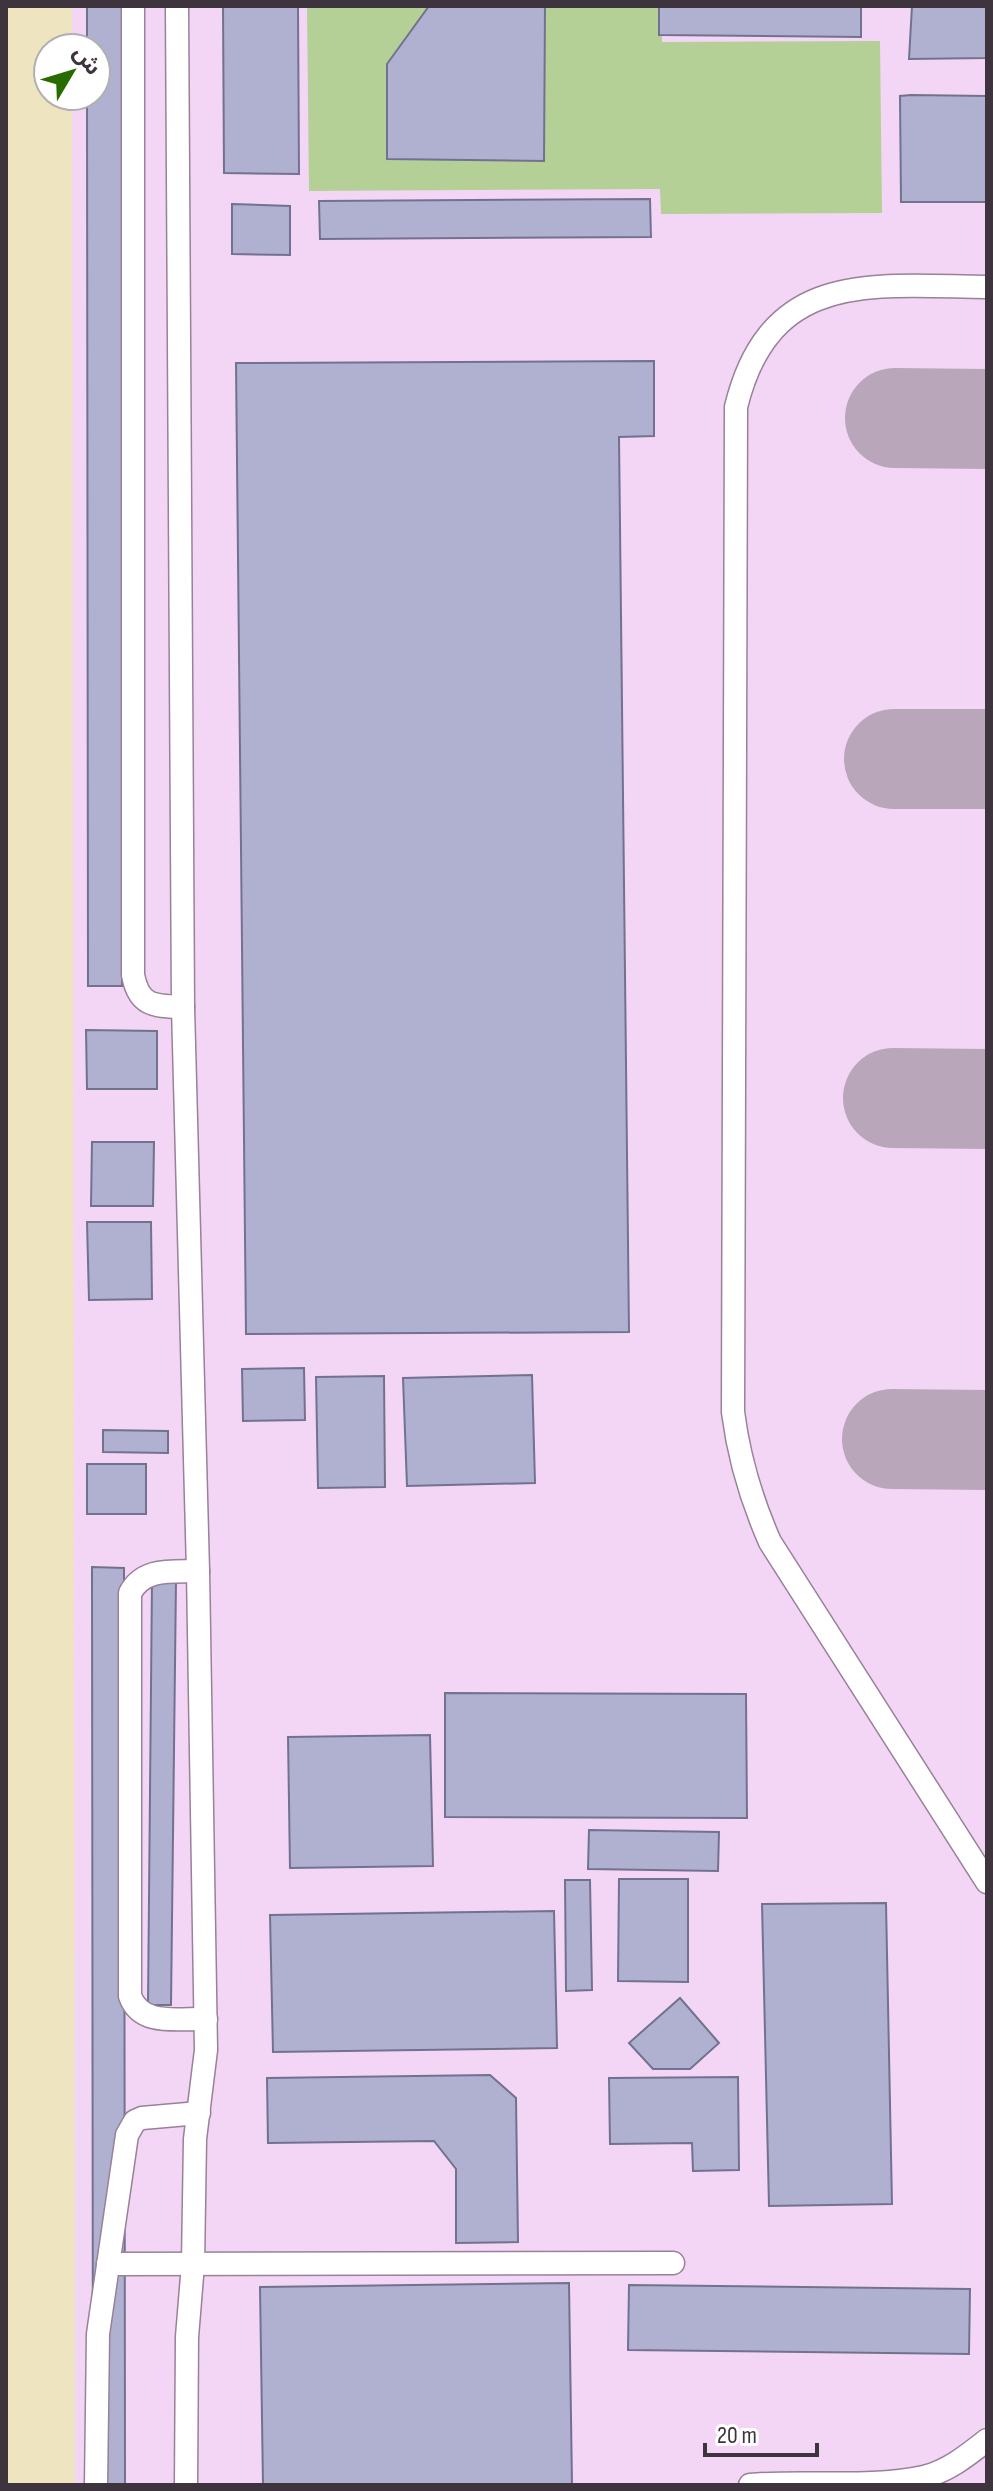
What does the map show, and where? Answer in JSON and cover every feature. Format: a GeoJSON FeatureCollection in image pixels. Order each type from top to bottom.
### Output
{"type":"FeatureCollection","features":[{"type":"Feature","properties":{"kind":"lane"},"geometry":{"type":"LineString","coordinates":[[133,6],[133,975],[140,995],[148,1003],[183,1007]]}},
{"type":"Feature","properties":{"kind":"lane"},"geometry":{"type":"LineString","coordinates":[[177,6],[183,1007],[206,2019],[203,2089],[195,2139],[193,2264],[187,2337],[186,2485]]}},
{"type":"Feature","properties":{"kind":"lane"},"geometry":{"type":"LineString","coordinates":[[987,287],[874,286],[846,289],[819,297],[794,312],[764,342],[743,379],[736,407],[733,1412],[739,1457],[752,1500],[770,1542],[987,1882]]}},
{"type":"Feature","properties":{"kind":"lane"},"geometry":{"type":"LineString","coordinates":[[198,1571],[153,1573],[142,1577],[130,1593],[130,1996],[133,2006],[152,2018],[206,2019]]}},
{"type":"Feature","properties":{"kind":"lane"},"geometry":{"type":"LineString","coordinates":[[96,2485],[96,2358],[125,2143],[130,2128],[142,2118],[199,2113]]}},
{"type":"Feature","properties":{"kind":"lane"},"geometry":{"type":"LineString","coordinates":[[108,2264],[673,2263]]}},
{"type":"Feature","properties":{"kind":"lane"},"geometry":{"type":"LineString","coordinates":[[750,2485],[926,2477],[960,2462],[987,2440]]}},
{"type":"Feature","properties":{"kind":"shaded area"},"geometry":{"type":"Polygon","coordinates":[[[71,6],[987,6],[987,2485],[49,2485],[71,112],[112,112],[112,32],[71,32],[71,6]]]}},
{"type":"Feature","properties":{"kind":"green space"},"geometry":{"type":"Polygon","coordinates":[[[307,6],[661,6],[662,42],[880,41],[882,213],[661,214],[660,189],[309,191],[307,6]]]}},
{"type":"Feature","properties":{"kind":"sand"},"geometry":{"type":"Polygon","coordinates":[[[8,6],[72,6],[72,32],[32,32],[32,112],[72,112],[75,2485],[7,2485],[8,6]]]}},
{"type":"Feature","properties":{"kind":"building"},"geometry":{"type":"Polygon","coordinates":[[[87,6],[122,6],[122,986],[88,986],[87,112],[112,112],[112,32],[87,32],[87,6]]]}},
{"type":"Feature","properties":{"kind":"building"},"geometry":{"type":"Polygon","coordinates":[[[223,6],[298,6],[299,174],[224,173],[223,6]]]}},
{"type":"Feature","properties":{"kind":"building"},"geometry":{"type":"Polygon","coordinates":[[[429,6],[545,6],[544,161],[387,159],[387,64],[429,6]]]}},
{"type":"Feature","properties":{"kind":"building"},"geometry":{"type":"Polygon","coordinates":[[[659,6],[861,6],[861,37],[659,35],[659,6]]]}},
{"type":"Feature","properties":{"kind":"building"},"geometry":{"type":"Polygon","coordinates":[[[912,6],[987,6],[987,58],[909,59],[912,6]]]}},
{"type":"Feature","properties":{"kind":"building"},"geometry":{"type":"Polygon","coordinates":[[[900,96],[987,96],[987,202],[901,202],[900,96]]]}},
{"type":"Feature","properties":{"kind":"building"},"geometry":{"type":"Polygon","coordinates":[[[650,199],[651,237],[320,239],[319,201],[650,199]]]}},
{"type":"Feature","properties":{"kind":"building"},"geometry":{"type":"Polygon","coordinates":[[[232,204],[290,206],[290,255],[232,254],[232,204]]]}},
{"type":"Feature","properties":{"kind":"building"},"geometry":{"type":"Polygon","coordinates":[[[654,361],[654,436],[619,437],[629,1332],[246,1334],[236,363],[654,361]]]}},
{"type":"Feature","properties":{"kind":"building"},"geometry":{"type":"Polygon","coordinates":[[[86,1030],[157,1031],[157,1089],[87,1089],[86,1030]]]}},
{"type":"Feature","properties":{"kind":"building"},"geometry":{"type":"Polygon","coordinates":[[[92,1142],[154,1142],[153,1206],[91,1206],[92,1142]]]}},
{"type":"Feature","properties":{"kind":"building"},"geometry":{"type":"Polygon","coordinates":[[[87,1222],[151,1222],[152,1299],[89,1300],[87,1222]]]}},
{"type":"Feature","properties":{"kind":"building"},"geometry":{"type":"Polygon","coordinates":[[[304,1368],[305,1420],[243,1421],[242,1369],[304,1368]]]}},
{"type":"Feature","properties":{"kind":"building"},"geometry":{"type":"Polygon","coordinates":[[[532,1375],[535,1483],[407,1486],[403,1378],[532,1375]]]}},
{"type":"Feature","properties":{"kind":"building"},"geometry":{"type":"Polygon","coordinates":[[[384,1376],[385,1487],[318,1488],[316,1377],[384,1376]]]}},
{"type":"Feature","properties":{"kind":"building"},"geometry":{"type":"Polygon","coordinates":[[[103,1430],[168,1431],[168,1453],[103,1452],[103,1430]]]}},
{"type":"Feature","properties":{"kind":"building"},"geometry":{"type":"Polygon","coordinates":[[[87,1464],[146,1464],[146,1514],[87,1514],[87,1464]]]}},
{"type":"Feature","properties":{"kind":"building"},"geometry":{"type":"Polygon","coordinates":[[[92,1567],[124,1568],[125,2485],[93,2485],[92,1567]]]}},
{"type":"Feature","properties":{"kind":"building"},"geometry":{"type":"Polygon","coordinates":[[[152,1580],[176,1580],[171,2005],[148,2005],[152,1580]]]}},
{"type":"Feature","properties":{"kind":"building"},"geometry":{"type":"Polygon","coordinates":[[[445,1693],[746,1694],[747,1818],[445,1817],[445,1693]]]}},
{"type":"Feature","properties":{"kind":"building"},"geometry":{"type":"Polygon","coordinates":[[[430,1735],[433,1866],[290,1868],[288,1737],[430,1735]]]}},
{"type":"Feature","properties":{"kind":"building"},"geometry":{"type":"Polygon","coordinates":[[[589,1830],[719,1832],[718,1871],[588,1869],[589,1830]]]}},
{"type":"Feature","properties":{"kind":"building"},"geometry":{"type":"Polygon","coordinates":[[[619,1879],[688,1879],[688,1982],[618,1981],[619,1879]]]}},
{"type":"Feature","properties":{"kind":"building"},"geometry":{"type":"Polygon","coordinates":[[[565,1880],[590,1880],[592,1990],[566,1991],[565,1880]]]}},
{"type":"Feature","properties":{"kind":"building"},"geometry":{"type":"Polygon","coordinates":[[[886,1903],[892,2204],[769,2206],[762,1904],[886,1903]]]}},
{"type":"Feature","properties":{"kind":"building"},"geometry":{"type":"Polygon","coordinates":[[[554,1911],[557,2048],[273,2052],[270,1915],[554,1911]]]}},
{"type":"Feature","properties":{"kind":"building"},"geometry":{"type":"Polygon","coordinates":[[[680,1998],[719,2043],[690,2069],[653,2069],[629,2043],[680,1998]]]}},
{"type":"Feature","properties":{"kind":"building"},"geometry":{"type":"Polygon","coordinates":[[[490,2075],[516,2098],[518,2242],[456,2243],[456,2169],[434,2141],[268,2143],[267,2078],[490,2075]]]}},
{"type":"Feature","properties":{"kind":"building"},"geometry":{"type":"Polygon","coordinates":[[[738,2077],[739,2170],[693,2171],[692,2143],[610,2144],[609,2078],[738,2077]]]}},
{"type":"Feature","properties":{"kind":"building"},"geometry":{"type":"Polygon","coordinates":[[[569,2283],[572,2485],[263,2485],[260,2287],[569,2283]]]}},
{"type":"Feature","properties":{"kind":"building"},"geometry":{"type":"Polygon","coordinates":[[[629,2285],[970,2289],[969,2354],[628,2350],[629,2285]]]}},
{"type":"Feature","properties":{"kind":"taxiway"},"geometry":{"type":"LineString","coordinates":[[895,418],[987,419]]}},
{"type":"Feature","properties":{"kind":"taxiway"},"geometry":{"type":"LineString","coordinates":[[894,759],[987,759]]}},
{"type":"Feature","properties":{"kind":"taxiway"},"geometry":{"type":"LineString","coordinates":[[893,1098],[987,1099]]}},
{"type":"Feature","properties":{"kind":"taxiway"},"geometry":{"type":"LineString","coordinates":[[892,1439],[987,1440]]}}]}
